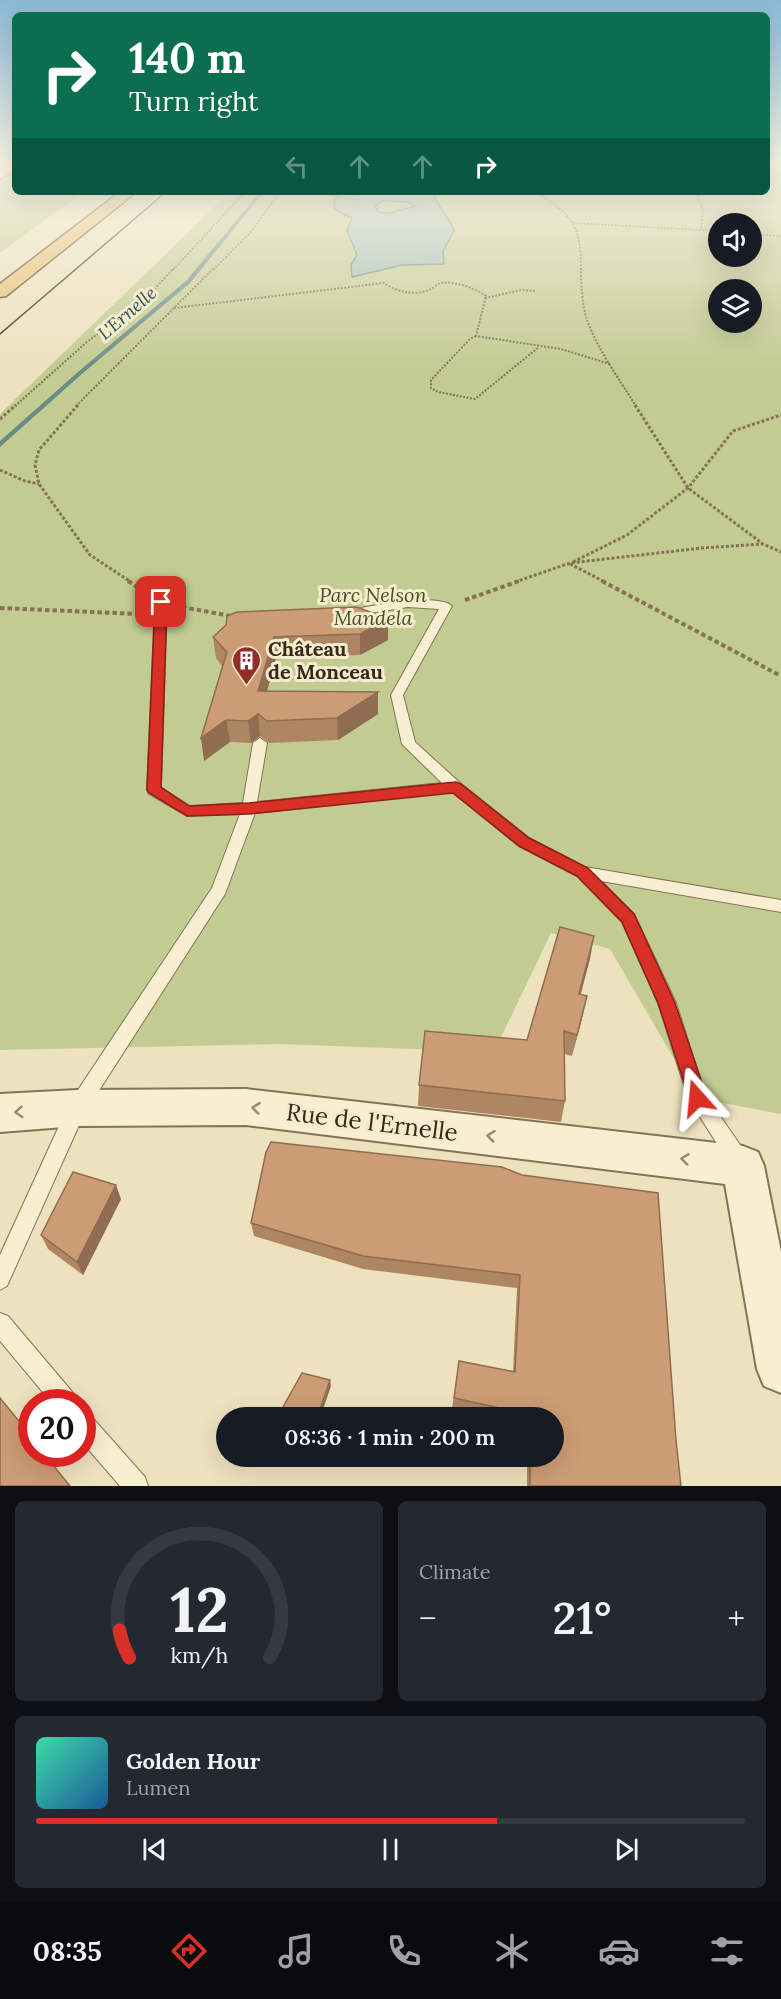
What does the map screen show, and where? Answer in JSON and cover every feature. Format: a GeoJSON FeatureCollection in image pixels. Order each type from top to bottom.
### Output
{"type":"FeatureCollection","features":[{"type":"Feature","properties":{"kind":"highway"},"geometry":{"type":"LineString","coordinates":[[0,292],[77,232]]}},
{"type":"Feature","properties":{"kind":"street","name":"Rue de l'Ernelle"},"geometry":{"type":"LineString","coordinates":[[0,1113],[77,1108],[246,1107],[743,1166]]}},
{"type":"Feature","properties":{"kind":"street"},"geometry":{"type":"LineString","coordinates":[[743,1166],[781,1369]]}},
{"type":"Feature","properties":{"kind":"lane"},"geometry":{"type":"LineString","coordinates":[[336,614],[408,604],[446,606],[397,695],[410,744],[456,787],[524,842],[582,872],[628,918],[667,1003],[697,1098],[743,1166]]}},
{"type":"Feature","properties":{"kind":"lane"},"geometry":{"type":"LineString","coordinates":[[161,609],[154,790],[187,811],[249,808],[456,787]]}},
{"type":"Feature","properties":{"kind":"lane"},"geometry":{"type":"LineString","coordinates":[[0,1279],[77,1108],[219,890],[249,808],[260,743]]}},
{"type":"Feature","properties":{"kind":"lane"},"geometry":{"type":"LineString","coordinates":[[582,872],[781,906]]}},
{"type":"Feature","properties":{"kind":"lane"},"geometry":{"type":"LineString","coordinates":[[0,1324],[55,1389]]}},
{"type":"Feature","properties":{"kind":"lane"},"geometry":{"type":"LineString","coordinates":[[96,1439],[136,1486]]}},
{"type":"Feature","properties":{"kind":"path"},"geometry":{"type":"LineString","coordinates":[[0,418],[87,342],[150,294],[207,232]]}},
{"type":"Feature","properties":{"kind":"path"},"geometry":{"type":"LineString","coordinates":[[161,609],[90,555],[39,484],[35,465],[39,450],[90,390],[249,232]]}},
{"type":"Feature","properties":{"kind":"path"},"geometry":{"type":"LineString","coordinates":[[576,232],[580,242],[581,284],[587,319],[610,364],[688,488],[763,544],[781,552]]}},
{"type":"Feature","properties":{"kind":"path"},"geometry":{"type":"LineString","coordinates":[[762,235],[781,236]]}},
{"type":"Feature","properties":{"kind":"path"},"geometry":{"type":"LineString","coordinates":[[174,308],[384,283],[401,291],[420,292],[433,290],[439,283],[447,284],[474,289],[486,298]]}},
{"type":"Feature","properties":{"kind":"path"},"geometry":{"type":"LineString","coordinates":[[486,298],[521,290],[535,291]]}},
{"type":"Feature","properties":{"kind":"path"},"geometry":{"type":"LineString","coordinates":[[486,298],[476,336],[430,380],[431,388],[475,399],[540,346]]}},
{"type":"Feature","properties":{"kind":"path"},"geometry":{"type":"LineString","coordinates":[[476,336],[561,349],[610,364]]}},
{"type":"Feature","properties":{"kind":"path"},"geometry":{"type":"LineString","coordinates":[[446,606],[570,563],[627,535],[688,488],[733,431],[781,415]]}},
{"type":"Feature","properties":{"kind":"path"},"geometry":{"type":"LineString","coordinates":[[0,470],[25,481],[39,484]]}},
{"type":"Feature","properties":{"kind":"path"},"geometry":{"type":"LineString","coordinates":[[570,563],[702,548],[763,544]]}},
{"type":"Feature","properties":{"kind":"path"},"geometry":{"type":"LineString","coordinates":[[570,563],[781,676]]}},
{"type":"Feature","properties":{"kind":"path"},"geometry":{"type":"LineString","coordinates":[[0,608],[161,609],[239,618]]}},
{"type":"Feature","properties":{"kind":"green space"},"geometry":{"type":"Polygon","coordinates":[[[0,232],[28,232],[0,253],[0,232]]]}},
{"type":"Feature","properties":{"kind":"green space","name":"Parc Nelson Mandela"},"geometry":{"type":"Polygon","coordinates":[[[188,232],[708,232],[708,267],[762,267],[762,232],[781,232],[781,1114],[697,1098],[610,949],[551,933],[494,1052],[281,1044],[0,1050],[0,414],[188,232]]]}},
{"type":"Feature","properties":{"kind":"water"},"geometry":{"type":"Polygon","coordinates":[[[348,232],[453,232],[443,251],[444,264],[402,265],[352,277],[351,265],[357,255],[348,232]]]}},
{"type":"Feature","properties":{"kind":"building"},"geometry":{"type":"Polygon","coordinates":[[[357,607],[388,619],[360,634],[274,637],[258,691],[378,692],[337,718],[267,721],[258,714],[248,721],[226,720],[201,738],[227,652],[213,637],[226,625],[227,616],[237,612],[357,607]]]}},
{"type":"Feature","properties":{"kind":"building"},"geometry":{"type":"Polygon","coordinates":[[[560,927],[594,936],[579,994],[587,996],[577,1035],[564,1031],[565,1101],[419,1085],[425,1031],[527,1040],[560,927]]]}},
{"type":"Feature","properties":{"kind":"building"},"geometry":{"type":"Polygon","coordinates":[[[271,1142],[502,1167],[522,1175],[658,1193],[681,1486],[530,1486],[530,1467],[564,1467],[564,1407],[495,1407],[454,1398],[459,1361],[515,1372],[520,1275],[363,1256],[251,1223],[266,1152],[271,1142]]]}},
{"type":"Feature","properties":{"kind":"building"},"geometry":{"type":"Polygon","coordinates":[[[73,1172],[116,1185],[77,1262],[41,1235],[73,1172]]]}},
{"type":"Feature","properties":{"kind":"building"},"geometry":{"type":"Polygon","coordinates":[[[302,1373],[330,1380],[321,1407],[283,1407],[302,1373]]]}},
{"type":"Feature","properties":{"kind":"building"},"geometry":{"type":"Polygon","coordinates":[[[0,1398],[18,1420],[18,1467],[55,1467],[70,1486],[0,1486],[0,1398]]]}},
{"type":"Feature","properties":{"kind":"waterway","name":"L'Ernelle"},"geometry":{"type":"LineString","coordinates":[[0,445],[81,372],[188,282],[229,232]]}},
{"type":"Feature","properties":{"kind":"tram line"},"geometry":{"type":"LineString","coordinates":[[0,334],[119,232]]}},
{"type":"Feature","properties":{"kind":"place","name":"Château de Monceau"},"geometry":{"type":"Point","coordinates":[247,686]}},
{"type":"Feature","properties":{"kind":"route"},"geometry":{"type":"LineString","coordinates":[[161,602],[154,790],[187,811],[249,808],[456,787],[524,842],[582,872],[628,918],[667,1003],[697,1098]]}}]}
